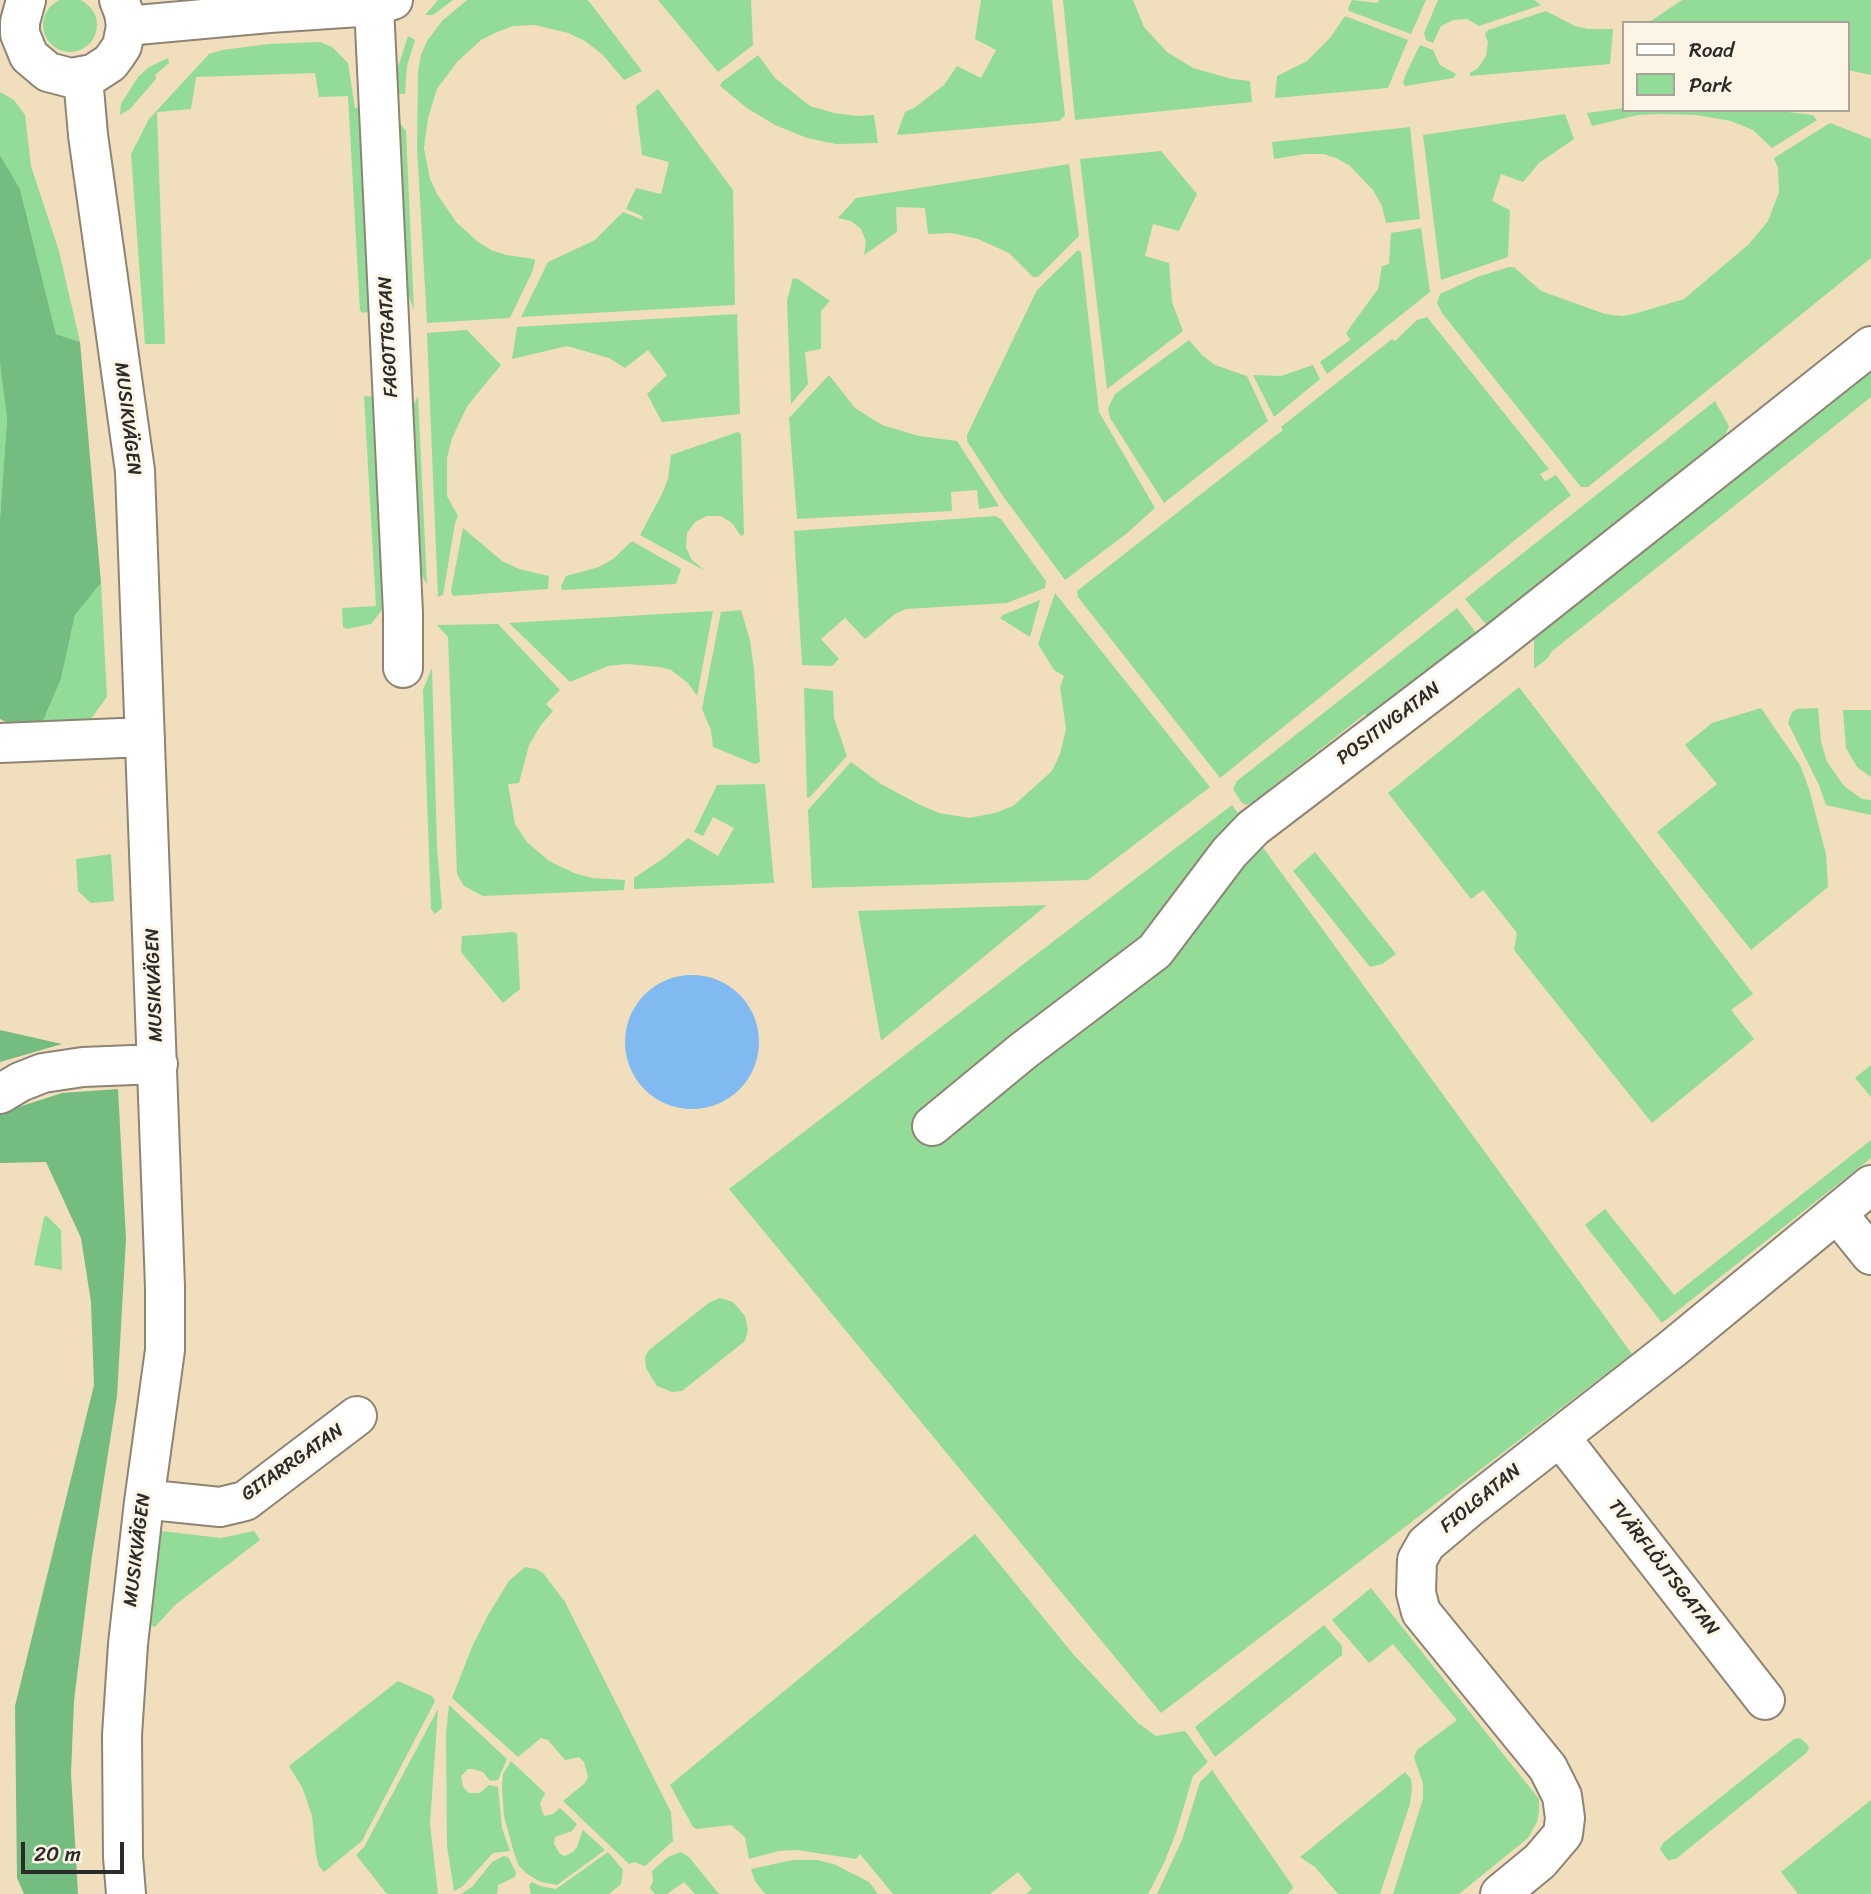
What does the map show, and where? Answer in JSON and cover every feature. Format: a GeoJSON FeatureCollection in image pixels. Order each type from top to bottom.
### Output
{"type":"FeatureCollection","features":[{"type":"Feature","properties":{"kind":"street"},"geometry":{"type":"LineString","coordinates":[[15,22],[29,56],[47,72],[71,78],[83,77],[110,63],[122,46],[122,13],[269,13],[384,3]]}},
{"type":"Feature","properties":{"kind":"street","name":"FAGOTTGATAN"},"geometry":{"type":"LineString","coordinates":[[384,3],[403,668]]}},
{"type":"Feature","properties":{"kind":"street","name":"MUSIKVÄGEN"},"geometry":{"type":"LineString","coordinates":[[83,77],[88,135],[135,471],[166,1287],[165,1350],[128,1644],[122,1735],[126,1894]]}},
{"type":"Feature","properties":{"kind":"street","name":"POSITIVGATAN"},"geometry":{"type":"LineString","coordinates":[[932,1126],[1023,1051],[1155,951],[1230,853],[1253,828],[1497,642],[1871,346]]}},
{"type":"Feature","properties":{"kind":"street"},"geometry":{"type":"LineString","coordinates":[[0,743],[145,737]]}},
{"type":"Feature","properties":{"kind":"street"},"geometry":{"type":"LineString","coordinates":[[0,1094],[43,1073],[83,1067],[158,1064]]}},
{"type":"Feature","properties":{"kind":"street","name":"FIOLGATAN"},"geometry":{"type":"LineString","coordinates":[[1500,1894],[1540,1861],[1563,1834],[1565,1818],[1562,1796],[1548,1768],[1421,1612],[1416,1593],[1417,1560],[1426,1544],[1672,1349],[1871,1185]]}},
{"type":"Feature","properties":{"kind":"street"},"geometry":{"type":"LineString","coordinates":[[1837,1213],[1871,1255]]}},
{"type":"Feature","properties":{"kind":"street","name":"GITARRGATAN"},"geometry":{"type":"LineString","coordinates":[[144,1502],[220,1507],[245,1501],[357,1416]]}},
{"type":"Feature","properties":{"kind":"street","name":"TVÄRFLÖJTSGATAN"},"geometry":{"type":"LineString","coordinates":[[1560,1437],[1765,1700]]}},
{"type":"Feature","properties":{"kind":"green space"},"geometry":{"type":"Polygon","coordinates":[[[60,0],[80,0],[89,6],[95,15],[95,35],[89,44],[80,50],[60,50],[51,44],[45,35],[45,15],[51,6],[60,0]]]}},
{"type":"Feature","properties":{"kind":"green space"},"geometry":{"type":"Polygon","coordinates":[[[438,0],[453,0],[433,15],[425,15],[438,0]]]}},
{"type":"Feature","properties":{"kind":"green space"},"geometry":{"type":"Polygon","coordinates":[[[467,0],[588,0],[642,71],[624,80],[603,55],[585,41],[568,33],[535,25],[513,26],[497,32],[481,40],[457,62],[437,89],[428,118],[424,148],[430,179],[457,223],[478,242],[506,255],[535,261],[510,318],[427,323],[417,146],[418,71],[427,41],[442,21],[467,0]]]}},
{"type":"Feature","properties":{"kind":"green space"},"geometry":{"type":"Polygon","coordinates":[[[658,0],[751,0],[753,45],[718,72],[658,0]]]}},
{"type":"Feature","properties":{"kind":"green space"},"geometry":{"type":"Polygon","coordinates":[[[981,0],[1052,0],[1065,115],[1059,121],[897,134],[905,112],[944,85],[957,66],[981,78],[996,50],[975,39],[981,0]]]}},
{"type":"Feature","properties":{"kind":"green space"},"geometry":{"type":"Polygon","coordinates":[[[1063,0],[1133,0],[1144,27],[1167,52],[1193,68],[1250,81],[1252,102],[1075,120],[1063,0]]]}},
{"type":"Feature","properties":{"kind":"green space"},"geometry":{"type":"Polygon","coordinates":[[[1352,0],[1378,3],[1379,0],[1426,0],[1411,34],[1349,11],[1352,0]]]}},
{"type":"Feature","properties":{"kind":"green space"},"geometry":{"type":"Polygon","coordinates":[[[1438,0],[1534,0],[1541,5],[1479,26],[1467,19],[1453,20],[1441,26],[1433,43],[1426,40],[1424,33],[1438,0]]]}},
{"type":"Feature","properties":{"kind":"green space"},"geometry":{"type":"Polygon","coordinates":[[[1682,0],[1871,0],[1871,75],[1850,70],[1850,21],[1651,21],[1682,0]]]}},
{"type":"Feature","properties":{"kind":"green space"},"geometry":{"type":"Polygon","coordinates":[[[1546,11],[1575,26],[1613,29],[1610,64],[1470,76],[1486,56],[1488,42],[1485,34],[1488,30],[1546,11]]]}},
{"type":"Feature","properties":{"kind":"green space"},"geometry":{"type":"Polygon","coordinates":[[[1345,16],[1408,40],[1388,88],[1275,98],[1277,76],[1307,61],[1330,38],[1345,16]]]}},
{"type":"Feature","properties":{"kind":"green space"},"geometry":{"type":"Polygon","coordinates":[[[408,36],[415,40],[407,66],[405,94],[397,94],[398,67],[408,36]]]}},
{"type":"Feature","properties":{"kind":"green space"},"geometry":{"type":"Polygon","coordinates":[[[320,42],[332,47],[348,63],[355,108],[363,107],[372,311],[362,313],[360,310],[348,96],[319,97],[315,73],[196,77],[191,109],[157,112],[165,344],[145,344],[131,154],[149,119],[209,54],[269,44],[320,42]]]}},
{"type":"Feature","properties":{"kind":"green space"},"geometry":{"type":"Polygon","coordinates":[[[1420,45],[1433,50],[1440,65],[1456,74],[1454,78],[1405,86],[1405,76],[1420,45]]]}},
{"type":"Feature","properties":{"kind":"green space"},"geometry":{"type":"Polygon","coordinates":[[[758,55],[775,78],[810,106],[834,113],[874,115],[878,143],[836,144],[807,138],[775,125],[747,108],[720,86],[758,55]]]}},
{"type":"Feature","properties":{"kind":"green space"},"geometry":{"type":"Polygon","coordinates":[[[168,58],[169,63],[155,75],[156,79],[130,109],[120,115],[121,104],[138,77],[149,67],[168,58]]]}},
{"type":"Feature","properties":{"kind":"green space"},"geometry":{"type":"Polygon","coordinates":[[[658,89],[733,190],[735,305],[521,317],[548,262],[595,240],[623,212],[643,220],[642,216],[626,209],[636,188],[661,194],[669,162],[642,155],[636,106],[658,89]]]}},
{"type":"Feature","properties":{"kind":"green space"},"geometry":{"type":"Polygon","coordinates":[[[0,92],[14,100],[25,115],[31,166],[59,251],[80,342],[56,334],[20,189],[0,155],[0,92]]]}},
{"type":"Feature","properties":{"kind":"green space"},"geometry":{"type":"Polygon","coordinates":[[[1622,108],[1622,112],[1788,112],[1813,115],[1817,120],[1772,148],[1753,130],[1731,121],[1696,115],[1661,114],[1638,115],[1592,126],[1587,113],[1622,108]]]}},
{"type":"Feature","properties":{"kind":"green space"},"geometry":{"type":"Polygon","coordinates":[[[1565,114],[1574,139],[1539,163],[1523,182],[1501,174],[1492,201],[1510,210],[1508,257],[1441,280],[1423,135],[1565,114]]]}},
{"type":"Feature","properties":{"kind":"green space"},"geometry":{"type":"Polygon","coordinates":[[[398,120],[406,131],[414,310],[405,287],[398,120]]]}},
{"type":"Feature","properties":{"kind":"green space"},"geometry":{"type":"Polygon","coordinates":[[[1830,123],[1871,139],[1871,258],[1588,487],[1581,487],[1442,313],[1437,303],[1440,294],[1477,277],[1514,267],[1541,291],[1605,314],[1634,314],[1684,299],[1749,244],[1768,221],[1779,192],[1778,168],[1774,158],[1830,123]]]}},
{"type":"Feature","properties":{"kind":"green space"},"geometry":{"type":"Polygon","coordinates":[[[1410,127],[1420,219],[1386,223],[1382,206],[1373,190],[1349,165],[1336,158],[1323,154],[1304,154],[1274,159],[1272,142],[1410,127]]]}},
{"type":"Feature","properties":{"kind":"green space"},"geometry":{"type":"Polygon","coordinates":[[[1161,151],[1197,194],[1179,231],[1153,224],[1145,256],[1169,263],[1172,302],[1183,331],[1107,389],[1080,159],[1161,151]]]}},
{"type":"Feature","properties":{"kind":"green space"},"geometry":{"type":"Polygon","coordinates":[[[0,155],[20,189],[56,334],[80,342],[101,583],[75,615],[61,679],[43,721],[10,724],[0,719],[0,519],[7,419],[0,364],[0,155]]]}},
{"type":"Feature","properties":{"kind":"green space"},"geometry":{"type":"Polygon","coordinates":[[[1069,164],[1079,236],[1038,277],[1033,277],[1009,253],[978,239],[952,233],[928,234],[925,208],[896,207],[897,232],[864,255],[866,242],[861,229],[851,221],[838,218],[856,198],[1069,164]]]}},
{"type":"Feature","properties":{"kind":"green space"},"geometry":{"type":"Polygon","coordinates":[[[1421,228],[1430,292],[1327,374],[1320,362],[1350,340],[1346,333],[1378,289],[1382,266],[1389,264],[1391,233],[1421,228]]]}},
{"type":"Feature","properties":{"kind":"green space"},"geometry":{"type":"Polygon","coordinates":[[[1078,250],[1081,252],[1099,412],[1155,508],[1126,534],[1065,580],[1003,496],[967,441],[967,435],[1037,290],[1078,250]]]}},
{"type":"Feature","properties":{"kind":"green space"},"geometry":{"type":"Polygon","coordinates":[[[793,278],[830,301],[821,311],[821,349],[805,352],[808,384],[791,404],[787,301],[793,278]]]}},
{"type":"Feature","properties":{"kind":"green space"},"geometry":{"type":"Polygon","coordinates":[[[737,314],[740,414],[662,422],[647,394],[667,375],[648,350],[625,368],[609,358],[567,346],[512,359],[517,327],[737,314]]]}},
{"type":"Feature","properties":{"kind":"green space"},"geometry":{"type":"Polygon","coordinates":[[[1427,317],[1549,469],[1540,474],[1545,481],[1556,475],[1571,495],[1220,778],[1078,597],[1077,591],[1283,430],[1281,427],[1392,339],[1395,341],[1417,320],[1427,317]]]}},
{"type":"Feature","properties":{"kind":"green space"},"geometry":{"type":"Polygon","coordinates":[[[467,330],[501,365],[468,405],[452,438],[447,458],[447,496],[458,516],[443,595],[438,597],[427,333],[467,330]]]}},
{"type":"Feature","properties":{"kind":"green space"},"geometry":{"type":"Polygon","coordinates":[[[1189,340],[1215,365],[1247,376],[1268,421],[1164,503],[1110,418],[1108,408],[1115,394],[1189,340]]]}},
{"type":"Feature","properties":{"kind":"green space"},"geometry":{"type":"Polygon","coordinates":[[[1871,357],[1871,397],[1551,652],[1548,658],[1534,669],[1534,624],[1871,357]]]}},
{"type":"Feature","properties":{"kind":"green space"},"geometry":{"type":"Polygon","coordinates":[[[0,364],[7,419],[0,519],[0,364]]]}},
{"type":"Feature","properties":{"kind":"green space"},"geometry":{"type":"Polygon","coordinates":[[[1313,365],[1320,379],[1274,417],[1253,375],[1281,376],[1313,365]]]}},
{"type":"Feature","properties":{"kind":"green space"},"geometry":{"type":"Polygon","coordinates":[[[829,375],[855,408],[882,425],[919,436],[957,441],[999,506],[979,509],[977,490],[951,492],[952,511],[797,519],[789,418],[829,375]]]}},
{"type":"Feature","properties":{"kind":"green space"},"geometry":{"type":"Polygon","coordinates":[[[364,396],[377,397],[385,601],[382,610],[371,624],[347,629],[343,627],[342,608],[376,606],[364,396]]]}},
{"type":"Feature","properties":{"kind":"green space"},"geometry":{"type":"Polygon","coordinates":[[[418,396],[427,585],[419,569],[411,411],[418,396]]]}},
{"type":"Feature","properties":{"kind":"green space"},"geometry":{"type":"Polygon","coordinates":[[[1715,401],[1729,426],[1724,438],[1489,628],[1465,599],[1715,401]]]}},
{"type":"Feature","properties":{"kind":"green space"},"geometry":{"type":"Polygon","coordinates":[[[738,432],[741,434],[744,534],[741,536],[732,523],[721,516],[707,516],[695,522],[687,533],[686,547],[691,559],[705,571],[640,535],[668,479],[671,455],[738,432]]]}},
{"type":"Feature","properties":{"kind":"green space"},"geometry":{"type":"Polygon","coordinates":[[[995,516],[1001,519],[1046,581],[1045,588],[1007,603],[906,609],[895,614],[865,639],[845,618],[821,639],[839,659],[832,666],[802,665],[794,531],[995,516]]]}},
{"type":"Feature","properties":{"kind":"green space"},"geometry":{"type":"Polygon","coordinates":[[[463,528],[502,561],[519,569],[549,576],[548,589],[453,596],[451,591],[463,528]]]}},
{"type":"Feature","properties":{"kind":"green space"},"geometry":{"type":"Polygon","coordinates":[[[632,541],[681,569],[676,584],[562,590],[566,576],[599,567],[613,559],[632,541]]]}},
{"type":"Feature","properties":{"kind":"green space"},"geometry":{"type":"Polygon","coordinates":[[[101,583],[107,697],[90,720],[43,721],[61,679],[75,615],[101,583]]]}},
{"type":"Feature","properties":{"kind":"green space"},"geometry":{"type":"Polygon","coordinates":[[[1055,593],[1210,787],[1088,880],[812,888],[808,810],[851,762],[881,784],[920,805],[939,813],[969,818],[1013,806],[1052,771],[1060,754],[1066,729],[1060,687],[1064,676],[1054,670],[1038,644],[1055,593]]]}},
{"type":"Feature","properties":{"kind":"green space"},"geometry":{"type":"Polygon","coordinates":[[[1040,600],[1030,637],[1000,618],[1003,615],[1040,600]]]}},
{"type":"Feature","properties":{"kind":"green space"},"geometry":{"type":"Polygon","coordinates":[[[1457,608],[1481,639],[1371,720],[1365,714],[1253,802],[1246,805],[1242,803],[1233,789],[1237,781],[1457,608]]]}},
{"type":"Feature","properties":{"kind":"green space"},"geometry":{"type":"Polygon","coordinates":[[[741,610],[750,640],[754,670],[760,762],[755,764],[713,747],[711,730],[702,709],[721,612],[741,610]]]}},
{"type":"Feature","properties":{"kind":"green space"},"geometry":{"type":"Polygon","coordinates":[[[713,611],[697,696],[688,683],[671,670],[660,667],[627,664],[608,666],[570,682],[509,623],[713,611]]]}},
{"type":"Feature","properties":{"kind":"green space"},"geometry":{"type":"Polygon","coordinates":[[[498,624],[560,690],[546,704],[553,711],[529,745],[519,783],[508,784],[515,824],[527,842],[549,861],[592,878],[625,880],[624,890],[483,896],[464,886],[457,874],[448,637],[437,625],[498,624]]]}},
{"type":"Feature","properties":{"kind":"green space"},"geometry":{"type":"Polygon","coordinates":[[[432,668],[437,847],[442,908],[435,914],[431,909],[423,690],[432,668]]]}},
{"type":"Feature","properties":{"kind":"green space"},"geometry":{"type":"Polygon","coordinates":[[[1519,687],[1753,994],[1731,1010],[1754,1039],[1652,1123],[1514,950],[1517,933],[1483,890],[1471,899],[1388,793],[1519,687]]]}},
{"type":"Feature","properties":{"kind":"green space"},"geometry":{"type":"Polygon","coordinates":[[[804,688],[833,691],[834,718],[847,756],[807,798],[804,688]]]}},
{"type":"Feature","properties":{"kind":"green space"},"geometry":{"type":"Polygon","coordinates":[[[1761,708],[1800,765],[1809,789],[1826,854],[1828,887],[1751,950],[1657,832],[1717,784],[1685,745],[1712,723],[1761,708]]]}},
{"type":"Feature","properties":{"kind":"green space"},"geometry":{"type":"Polygon","coordinates":[[[1818,708],[1821,742],[1827,762],[1844,786],[1862,799],[1871,800],[1871,815],[1826,805],[1788,723],[1792,712],[1797,709],[1818,708]]]}},
{"type":"Feature","properties":{"kind":"green space"},"geometry":{"type":"Polygon","coordinates":[[[1843,710],[1871,710],[1871,777],[1857,767],[1846,748],[1843,710]]]}},
{"type":"Feature","properties":{"kind":"green space"},"geometry":{"type":"Polygon","coordinates":[[[765,784],[774,883],[634,889],[634,878],[688,838],[718,856],[734,828],[713,817],[703,836],[694,832],[717,785],[765,784]]]}},
{"type":"Feature","properties":{"kind":"green space"},"geometry":{"type":"Polygon","coordinates":[[[1232,805],[1632,1354],[1161,1713],[729,1189],[1232,805]]]}},
{"type":"Feature","properties":{"kind":"green space"},"geometry":{"type":"Polygon","coordinates":[[[1315,852],[1396,954],[1382,964],[1370,967],[1293,871],[1315,852]]]}},
{"type":"Feature","properties":{"kind":"green space"},"geometry":{"type":"Polygon","coordinates":[[[111,854],[114,901],[91,903],[78,891],[76,859],[111,854]]]}},
{"type":"Feature","properties":{"kind":"green space"},"geometry":{"type":"Polygon","coordinates":[[[1047,905],[881,1041],[858,911],[1047,905]]]}},
{"type":"Feature","properties":{"kind":"green space"},"geometry":{"type":"Polygon","coordinates":[[[513,932],[517,934],[520,989],[503,1003],[461,952],[462,936],[513,932]]]}},
{"type":"Feature","properties":{"kind":"green space"},"geometry":{"type":"Polygon","coordinates":[[[0,1030],[62,1044],[0,1062],[0,1030]]]}},
{"type":"Feature","properties":{"kind":"green space"},"geometry":{"type":"Polygon","coordinates":[[[1871,1065],[1871,1097],[1855,1078],[1871,1065]]]}},
{"type":"Feature","properties":{"kind":"green space"},"geometry":{"type":"Polygon","coordinates":[[[118,1089],[126,1239],[117,1396],[92,1556],[74,1701],[71,1773],[78,1894],[24,1894],[17,1878],[15,1706],[94,1385],[91,1302],[81,1238],[46,1162],[0,1163],[0,1113],[62,1093],[118,1089]]]}},
{"type":"Feature","properties":{"kind":"green space"},"geometry":{"type":"Polygon","coordinates":[[[1871,1140],[1871,1158],[1662,1323],[1585,1225],[1605,1209],[1674,1295],[1871,1140]]]}},
{"type":"Feature","properties":{"kind":"green space"},"geometry":{"type":"Polygon","coordinates":[[[47,1216],[61,1230],[62,1270],[34,1265],[44,1217],[47,1216]]]}},
{"type":"Feature","properties":{"kind":"green space"},"geometry":{"type":"Polygon","coordinates":[[[720,1298],[733,1302],[745,1316],[748,1330],[745,1341],[682,1391],[672,1392],[657,1386],[646,1368],[645,1357],[649,1350],[710,1302],[720,1298]]]}},
{"type":"Feature","properties":{"kind":"green space"},"geometry":{"type":"Polygon","coordinates":[[[161,1531],[221,1538],[254,1531],[260,1540],[175,1605],[155,1627],[148,1625],[161,1531]]]}},
{"type":"Feature","properties":{"kind":"green space"},"geometry":{"type":"Polygon","coordinates":[[[975,1534],[1073,1654],[1138,1723],[1156,1736],[1185,1731],[1208,1762],[1193,1776],[1176,1833],[1148,1894],[1026,1894],[1032,1889],[1018,1872],[990,1894],[893,1894],[860,1854],[856,1859],[797,1850],[778,1851],[749,1859],[745,1837],[731,1825],[696,1829],[693,1827],[670,1785],[975,1534]]]}},
{"type":"Feature","properties":{"kind":"green space"},"geometry":{"type":"Polygon","coordinates":[[[525,1567],[543,1573],[565,1602],[671,1812],[673,1841],[645,1866],[634,1862],[629,1864],[563,1801],[584,1784],[588,1777],[584,1762],[579,1757],[565,1760],[548,1740],[541,1738],[518,1757],[452,1698],[488,1615],[509,1581],[525,1567]]]}},
{"type":"Feature","properties":{"kind":"green space"},"geometry":{"type":"Polygon","coordinates":[[[1371,1588],[1539,1799],[1537,1822],[1528,1838],[1459,1894],[1393,1894],[1423,1799],[1423,1784],[1414,1757],[1417,1750],[1457,1720],[1393,1644],[1369,1663],[1332,1620],[1371,1588]]]}},
{"type":"Feature","properties":{"kind":"green space"},"geometry":{"type":"Polygon","coordinates":[[[1324,1625],[1342,1646],[1342,1655],[1215,1757],[1195,1727],[1324,1625]]]}},
{"type":"Feature","properties":{"kind":"green space"},"geometry":{"type":"Polygon","coordinates":[[[398,1681],[432,1696],[435,1701],[362,1841],[324,1872],[319,1866],[316,1854],[312,1816],[303,1789],[289,1766],[398,1681]]]}},
{"type":"Feature","properties":{"kind":"green space"},"geometry":{"type":"Polygon","coordinates":[[[449,1705],[507,1759],[498,1780],[490,1781],[483,1772],[473,1769],[468,1769],[461,1776],[463,1787],[469,1793],[480,1793],[489,1785],[498,1787],[502,1828],[510,1851],[493,1853],[462,1887],[454,1891],[447,1846],[446,1733],[449,1705]]]}},
{"type":"Feature","properties":{"kind":"green space"},"geometry":{"type":"Polygon","coordinates":[[[438,1709],[430,1824],[438,1894],[387,1894],[356,1855],[364,1847],[438,1709]]]}},
{"type":"Feature","properties":{"kind":"green space"},"geometry":{"type":"Polygon","coordinates":[[[1800,1738],[1809,1749],[1806,1753],[1676,1859],[1668,1860],[1660,1849],[1663,1843],[1794,1739],[1800,1738]]]}},
{"type":"Feature","properties":{"kind":"green space"},"geometry":{"type":"Polygon","coordinates":[[[511,1761],[545,1793],[540,1804],[544,1816],[553,1814],[560,1808],[577,1824],[572,1831],[555,1837],[554,1844],[560,1854],[565,1856],[573,1852],[583,1830],[605,1850],[557,1885],[541,1882],[527,1874],[519,1866],[514,1853],[504,1816],[502,1788],[503,1774],[511,1761]]]}},
{"type":"Feature","properties":{"kind":"green space"},"geometry":{"type":"Polygon","coordinates":[[[1212,1770],[1292,1885],[1293,1888],[1288,1894],[1157,1894],[1182,1840],[1200,1782],[1212,1770]]]}},
{"type":"Feature","properties":{"kind":"green space"},"geometry":{"type":"Polygon","coordinates":[[[1405,1772],[1411,1779],[1410,1804],[1380,1894],[1338,1894],[1315,1867],[1300,1857],[1405,1772]]]}},
{"type":"Feature","properties":{"kind":"green space"},"geometry":{"type":"Polygon","coordinates":[[[1871,1800],[1871,1894],[1798,1894],[1781,1872],[1871,1800]]]}},
{"type":"Feature","properties":{"kind":"green space"},"geometry":{"type":"Polygon","coordinates":[[[608,1852],[623,1870],[621,1884],[609,1894],[531,1894],[529,1885],[532,1882],[556,1889],[608,1852]]]}},
{"type":"Feature","properties":{"kind":"green space"},"geometry":{"type":"Polygon","coordinates":[[[681,1852],[689,1857],[719,1894],[695,1894],[684,1882],[667,1894],[655,1894],[650,1888],[653,1881],[652,1871],[668,1857],[681,1852]]]}},
{"type":"Feature","properties":{"kind":"green space"},"geometry":{"type":"Polygon","coordinates":[[[504,1856],[509,1858],[516,1873],[515,1877],[498,1885],[497,1894],[461,1894],[472,1887],[492,1862],[504,1856]]]}},
{"type":"Feature","properties":{"kind":"green space"},"geometry":{"type":"Polygon","coordinates":[[[793,1860],[818,1860],[836,1865],[869,1882],[878,1894],[765,1894],[755,1881],[751,1869],[793,1860]]]}},
{"type":"Feature","properties":{"kind":"water"},"geometry":{"type":"Polygon","coordinates":[[[692,975],[718,980],[739,995],[754,1016],[759,1042],[754,1068],[739,1089],[718,1104],[692,1109],[666,1104],[645,1089],[630,1068],[625,1042],[630,1016],[645,995],[666,980],[692,975]]]}}]}
